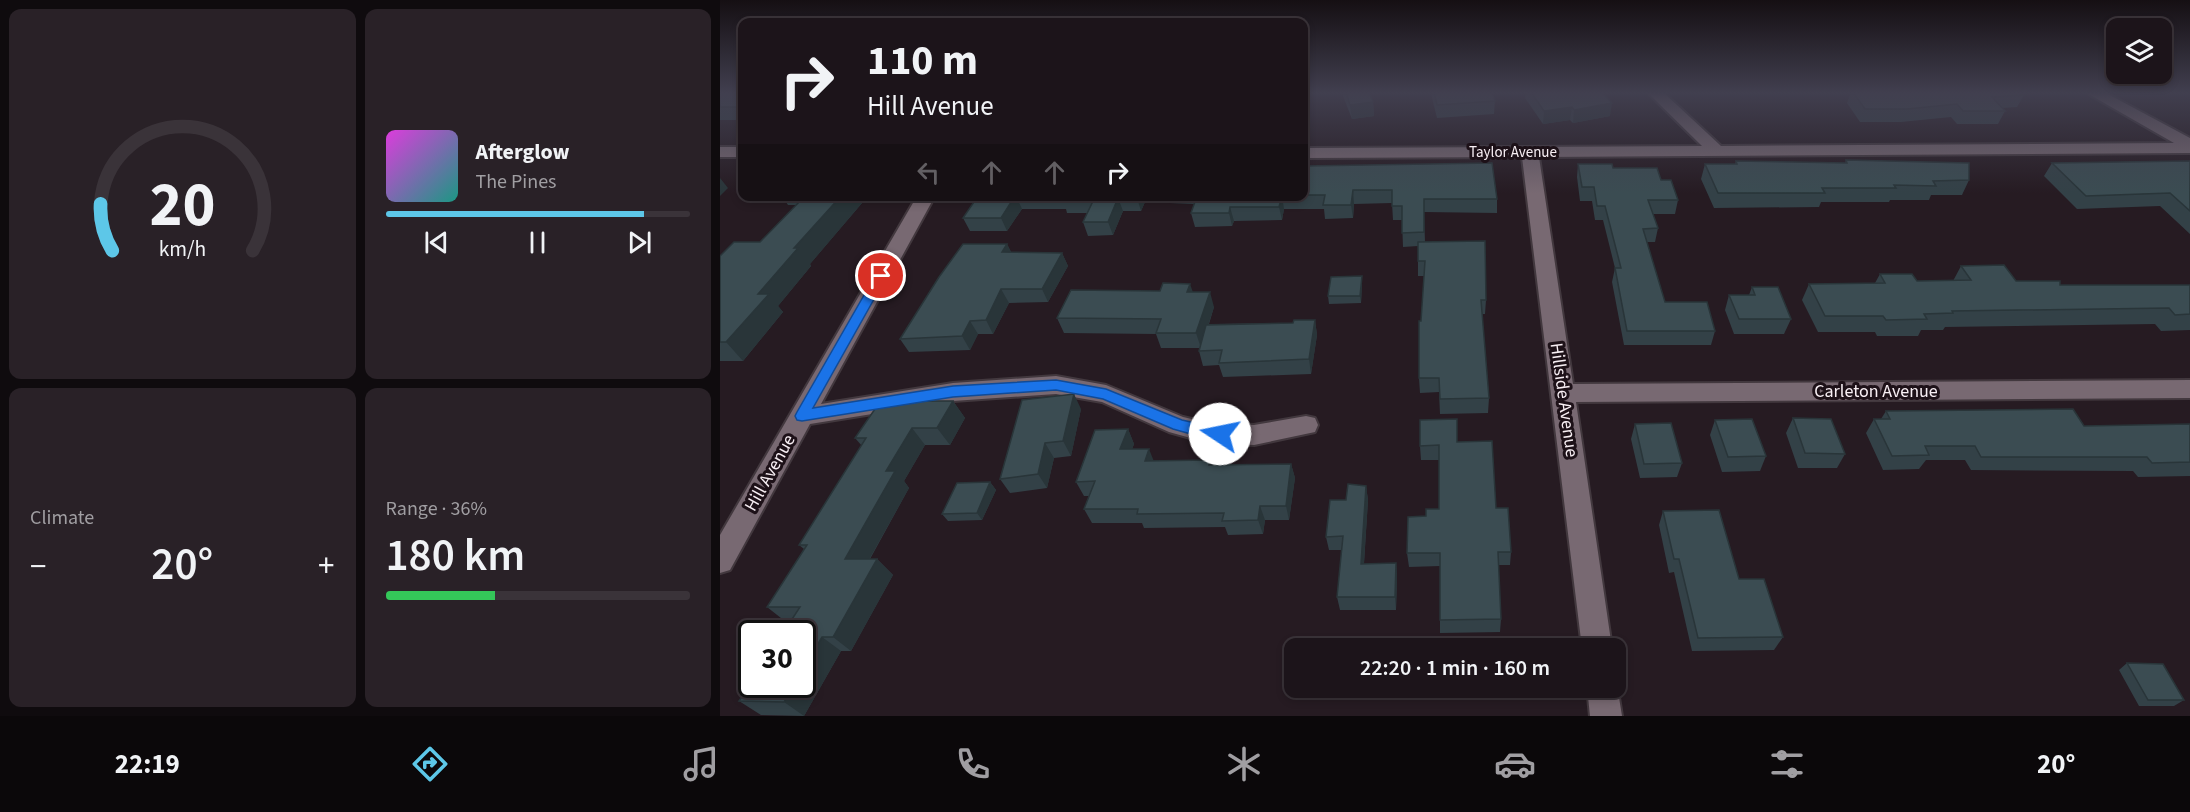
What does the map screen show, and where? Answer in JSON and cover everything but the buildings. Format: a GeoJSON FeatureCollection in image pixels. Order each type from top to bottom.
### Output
{"type":"FeatureCollection","features":[{"type":"Feature","properties":{"kind":"street"},"geometry":{"type":"LineString","coordinates":[[1690,125],[1717,151]]}},
{"type":"Feature","properties":{"kind":"street"},"geometry":{"type":"LineString","coordinates":[[2153,125],[2190,146]]}},
{"type":"Feature","properties":{"kind":"street","name":"Taylor Avenue"},"geometry":{"type":"LineString","coordinates":[[1308,153],[2190,146]]}},
{"type":"Feature","properties":{"kind":"street"},"geometry":{"type":"LineString","coordinates":[[720,152],[738,153]]}},
{"type":"Feature","properties":{"kind":"street","name":"Hillside Avenue"},"geometry":{"type":"LineString","coordinates":[[1530,152],[1596,638]]}},
{"type":"Feature","properties":{"kind":"street","name":"Hill Avenue"},"geometry":{"type":"LineString","coordinates":[[720,561],[923,201]]}},
{"type":"Feature","properties":{"kind":"street"},"geometry":{"type":"LineString","coordinates":[[802,416],[953,392],[1056,385],[1106,394],[1178,425],[1205,432],[1254,435],[1306,425]]}},
{"type":"Feature","properties":{"kind":"street","name":"Carleton Avenue"},"geometry":{"type":"LineString","coordinates":[[1563,393],[2190,389]]}},
{"type":"Feature","properties":{"kind":"street"},"geometry":{"type":"LineString","coordinates":[[1604,698],[1606,716]]}},
{"type":"Feature","properties":{"kind":"route"},"geometry":{"type":"LineString","coordinates":[[881,276],[802,416],[953,392],[1056,385],[1106,394],[1178,425],[1220,434]]}}]}
